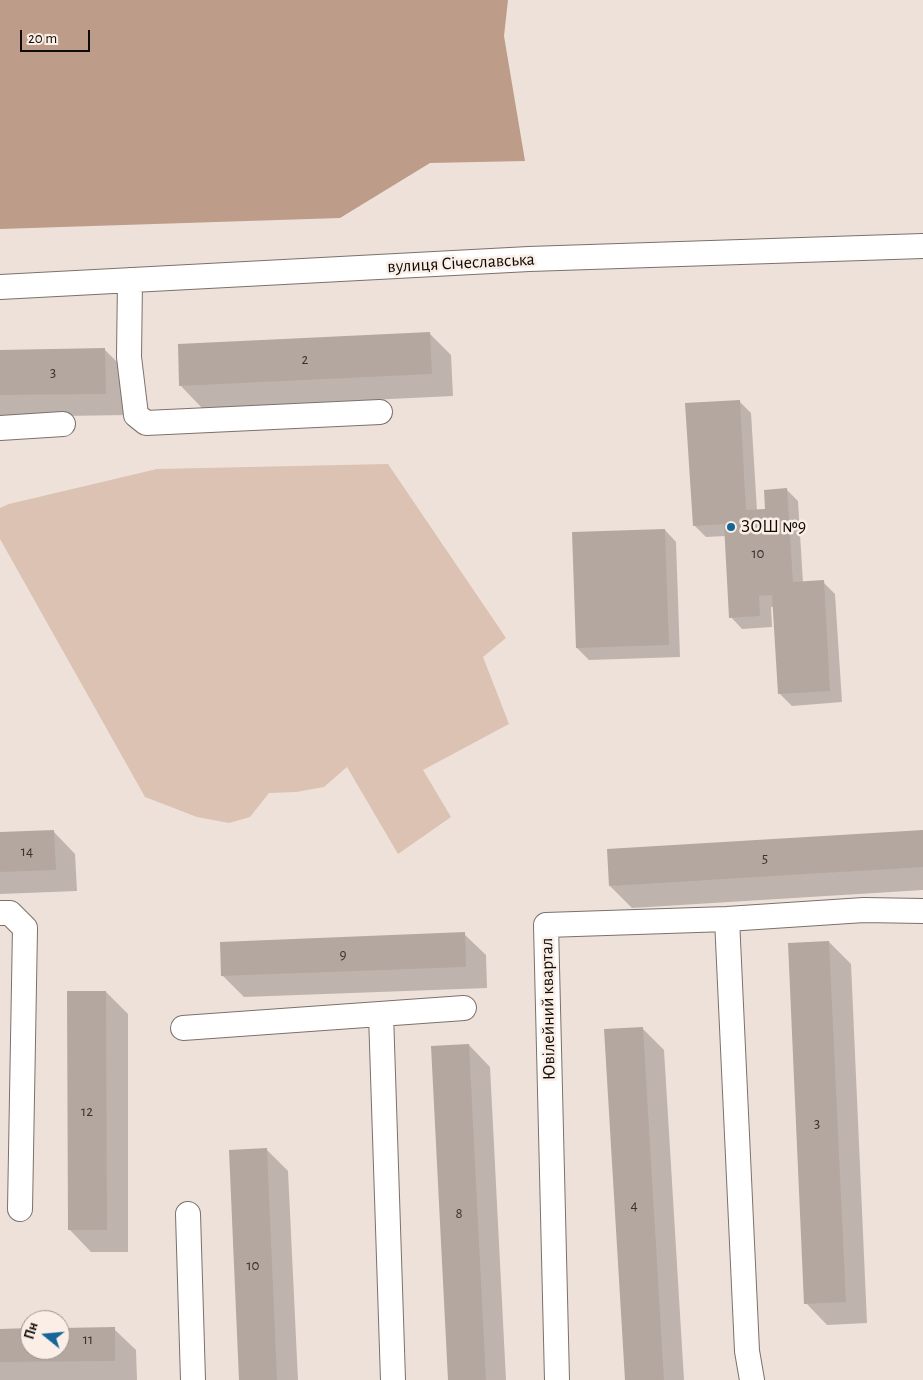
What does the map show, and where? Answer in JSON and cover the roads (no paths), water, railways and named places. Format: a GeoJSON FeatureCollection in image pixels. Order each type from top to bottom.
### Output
{"type":"FeatureCollection","features":[{"type":"Feature","properties":{"kind":"street","name":"вулиця Січеславська"},"geometry":{"type":"LineString","coordinates":[[0,287],[529,259],[923,246]]}},
{"type":"Feature","properties":{"kind":"street"},"geometry":{"type":"LineString","coordinates":[[130,280],[130,367],[136,415],[146,423],[380,412]]}},
{"type":"Feature","properties":{"kind":"street"},"geometry":{"type":"LineString","coordinates":[[0,428],[63,424]]}},
{"type":"Feature","properties":{"kind":"street","name":"Ювілейний квартал"},"geometry":{"type":"LineString","coordinates":[[557,1380],[546,925],[727,919],[864,910],[923,911]]}},
{"type":"Feature","properties":{"kind":"street"},"geometry":{"type":"LineString","coordinates":[[0,913],[10,913],[25,928],[20,1209]]}},
{"type":"Feature","properties":{"kind":"street"},"geometry":{"type":"LineString","coordinates":[[727,919],[747,1351],[752,1380]]}},
{"type":"Feature","properties":{"kind":"street"},"geometry":{"type":"LineString","coordinates":[[183,1028],[464,1008]]}},
{"type":"Feature","properties":{"kind":"street"},"geometry":{"type":"LineString","coordinates":[[382,1014],[393,1380]]}},
{"type":"Feature","properties":{"kind":"street"},"geometry":{"type":"LineString","coordinates":[[188,1214],[193,1380]]}},
{"type":"Feature","properties":{"kind":"place","name":"ЗОШ №9"},"geometry":{"type":"Point","coordinates":[731,527]}}]}
